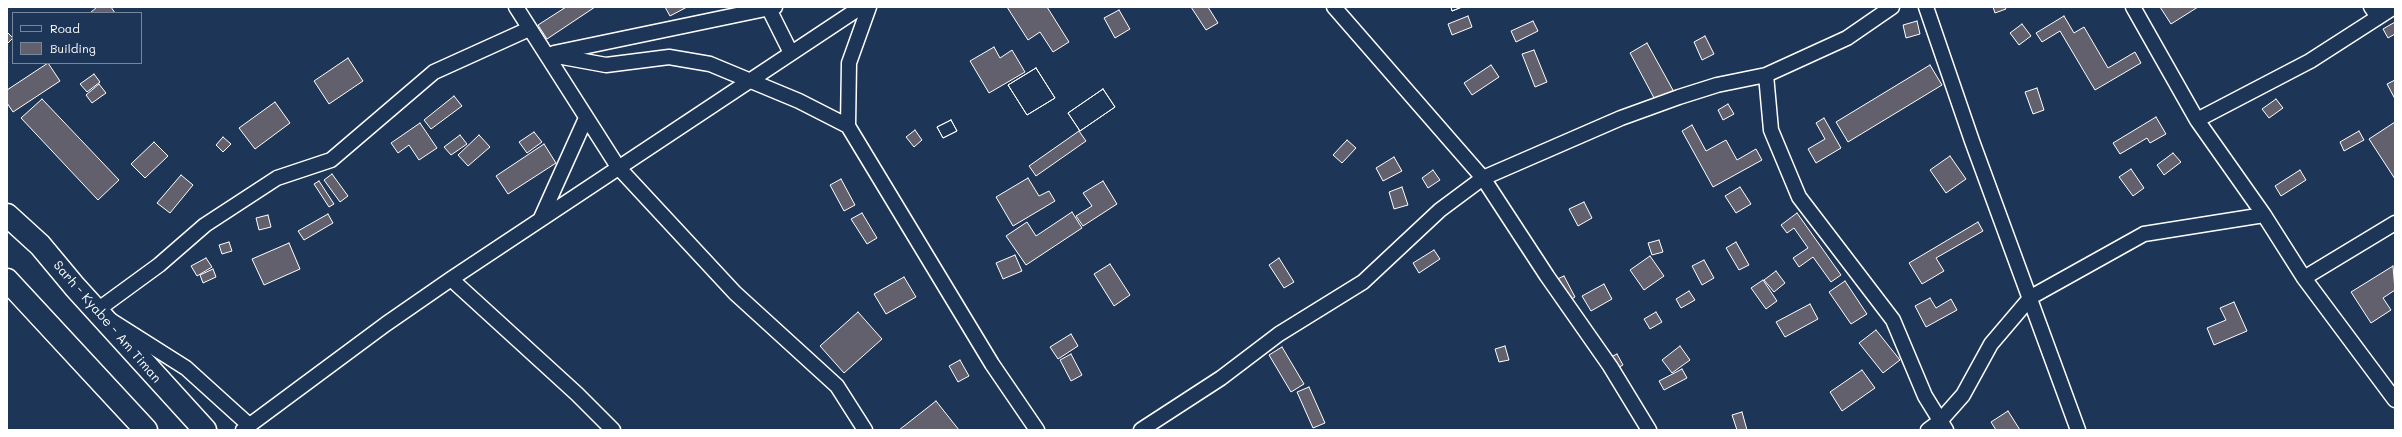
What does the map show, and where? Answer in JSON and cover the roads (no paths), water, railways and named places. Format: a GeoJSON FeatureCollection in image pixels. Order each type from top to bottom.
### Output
{"type":"FeatureCollection","features":[{"type":"Feature","properties":{"kind":"highway","name":"Sarh - Kyabe - Am Timan"},"geometry":{"type":"LineString","coordinates":[[7,215],[40,245],[96,310],[205,430]]}},
{"type":"Feature","properties":{"kind":"highway"},"geometry":{"type":"LineString","coordinates":[[7,280],[146,430]]}},
{"type":"Feature","properties":{"kind":"street"},"geometry":{"type":"LineString","coordinates":[[516,7],[618,167],[735,293],[837,386],[865,430]]}},
{"type":"Feature","properties":{"kind":"street"},"geometry":{"type":"LineString","coordinates":[[546,54],[769,7],[775,7]]}},
{"type":"Feature","properties":{"kind":"street"},"geometry":{"type":"LineString","coordinates":[[769,7],[790,53]]}},
{"type":"Feature","properties":{"kind":"street"},"geometry":{"type":"LineString","coordinates":[[530,29],[434,72],[331,160],[277,178],[205,225],[159,265],[96,310],[186,368],[246,428],[386,324],[451,279],[861,7]]}},
{"type":"Feature","properties":{"kind":"street"},"geometry":{"type":"LineString","coordinates":[[848,126],[849,63],[869,7]]}},
{"type":"Feature","properties":{"kind":"street"},"geometry":{"type":"LineString","coordinates":[[1334,7],[1483,178],[1547,276],[1610,366],[1649,430]]}},
{"type":"Feature","properties":{"kind":"street"},"geometry":{"type":"LineString","coordinates":[[1140,430],[1221,378],[1279,334],[1363,282],[1440,210],[1483,178],[1621,118],[1679,97],[1717,86],[1766,75],[1847,38],[1892,7]]}},
{"type":"Feature","properties":{"kind":"street"},"geometry":{"type":"LineString","coordinates":[[1926,7],[1972,141],[2031,297],[2078,430]]}},
{"type":"Feature","properties":{"kind":"street"},"geometry":{"type":"LineString","coordinates":[[2133,7],[2197,120],[2264,215],[2304,278],[2395,400]]}},
{"type":"Feature","properties":{"kind":"street"},"geometry":{"type":"LineString","coordinates":[[2197,120],[2310,61],[2374,12],[2394,7]]}},
{"type":"Feature","properties":{"kind":"street"},"geometry":{"type":"LineString","coordinates":[[546,54],[606,65],[669,57],[710,64],[799,101],[848,126],[992,364],[1037,430]]}},
{"type":"Feature","properties":{"kind":"street"},"geometry":{"type":"LineString","coordinates":[[1766,75],[1770,130],[1799,197],[1893,320],[1925,396],[1943,425]]}},
{"type":"Feature","properties":{"kind":"street"},"geometry":{"type":"LineString","coordinates":[[541,218],[586,118]]}},
{"type":"Feature","properties":{"kind":"street"},"geometry":{"type":"LineString","coordinates":[[1928,430],[1943,425],[1963,395],[1991,344],[2031,297],[2144,234],[2264,215]]}},
{"type":"Feature","properties":{"kind":"street"},"geometry":{"type":"LineString","coordinates":[[2304,278],[2395,223]]}},
{"type":"Feature","properties":{"kind":"street"},"geometry":{"type":"LineString","coordinates":[[451,279],[577,394],[613,430]]}}]}
